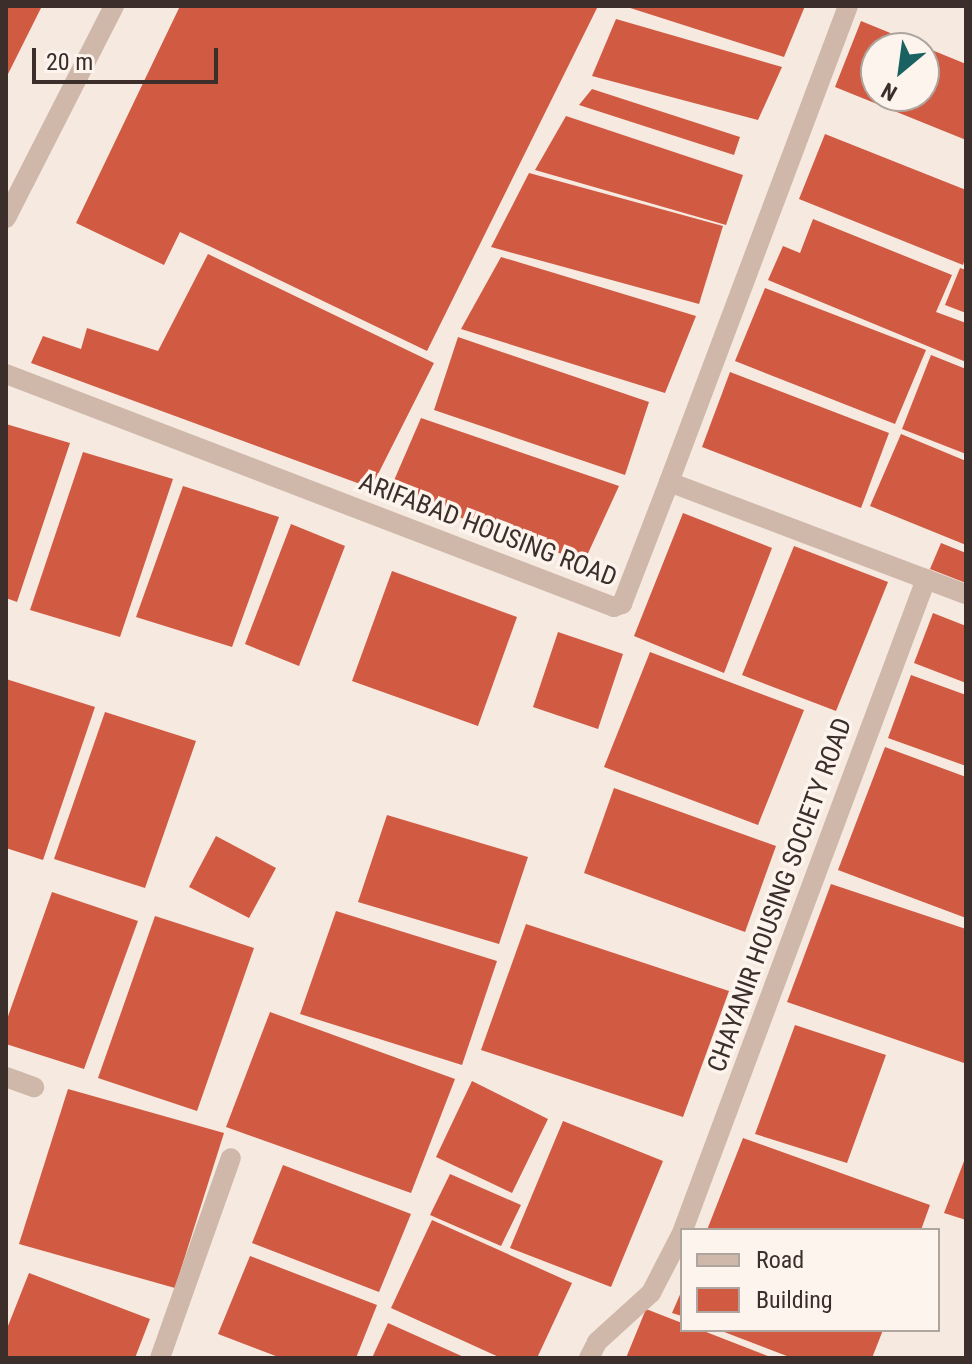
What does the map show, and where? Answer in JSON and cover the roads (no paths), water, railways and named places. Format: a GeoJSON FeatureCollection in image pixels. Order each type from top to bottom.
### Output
{"type":"FeatureCollection","features":[{"type":"Feature","properties":{"kind":"street"},"geometry":{"type":"LineString","coordinates":[[6,218],[114,6]]}},
{"type":"Feature","properties":{"kind":"street","name":"ARIFABAD HOUSING ROAD"},"geometry":{"type":"LineString","coordinates":[[6,374],[614,607],[622,604],[848,6]]}},
{"type":"Feature","properties":{"kind":"street"},"geometry":{"type":"LineString","coordinates":[[669,482],[966,594]]}},
{"type":"Feature","properties":{"kind":"street","name":"CHAYANIR HOUSING SOCIETY ROAD"},"geometry":{"type":"LineString","coordinates":[[684,1228],[926,579]]}},
{"type":"Feature","properties":{"kind":"street"},"geometry":{"type":"LineString","coordinates":[[6,1077],[34,1087]]}},
{"type":"Feature","properties":{"kind":"street"},"geometry":{"type":"LineString","coordinates":[[160,1358],[231,1158]]}},
{"type":"Feature","properties":{"kind":"street","name":"CHAYANIR HOUSING SOCIETY ROAD"},"geometry":{"type":"LineString","coordinates":[[589,1358],[597,1342],[651,1293],[680,1238]]}}]}
